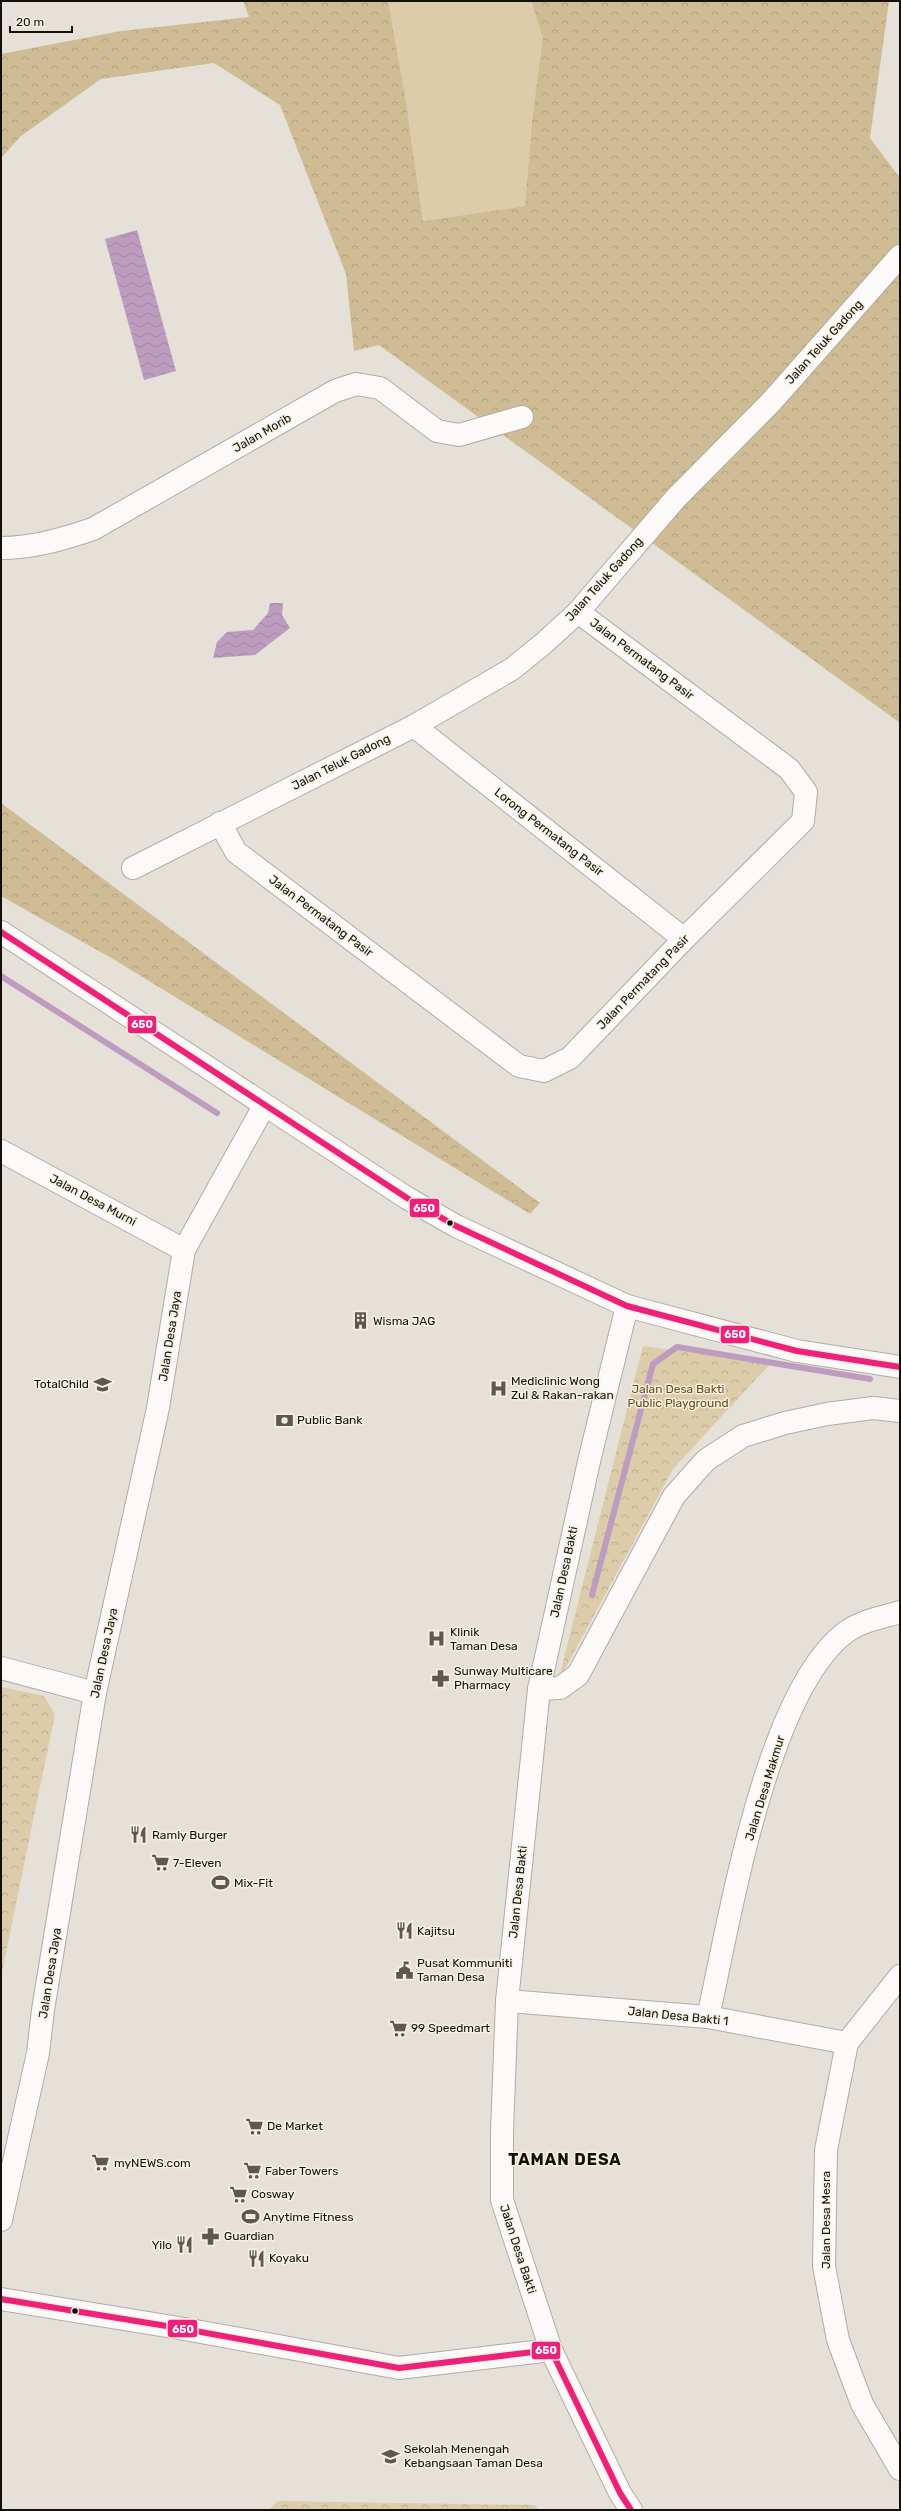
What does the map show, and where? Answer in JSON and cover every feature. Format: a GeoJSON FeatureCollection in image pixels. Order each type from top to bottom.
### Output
{"type":"FeatureCollection","features":[{"type":"Feature","properties":{"kind":"street","name":"Jalan Teluk Gadong"},"geometry":{"type":"LineString","coordinates":[[133,868],[414,726],[512,669],[578,612],[676,498],[772,401],[900,256]]}},
{"type":"Feature","properties":{"kind":"street","name":"Jalan Morib"},"geometry":{"type":"LineString","coordinates":[[1,548],[20,548],[60,540],[93,529],[335,391],[356,384],[380,388],[437,431],[459,435],[522,417]]}},
{"type":"Feature","properties":{"kind":"street","name":"Jalan Permatang Pasir"},"geometry":{"type":"LineString","coordinates":[[220,823],[236,852],[519,1066],[544,1071],[570,1058],[684,939],[803,821],[806,792],[789,769],[578,612]]}},
{"type":"Feature","properties":{"kind":"street","name":"Lorong Permatang Pasir"},"geometry":{"type":"LineString","coordinates":[[414,726],[684,939]]}},
{"type":"Feature","properties":{"kind":"street"},"geometry":{"type":"LineString","coordinates":[[1,932],[264,1106],[407,1198],[456,1226],[627,1306],[797,1351],[900,1367]]}},
{"type":"Feature","properties":{"kind":"street","name":"Jalan Desa Jaya"},"geometry":{"type":"LineString","coordinates":[[1,2220],[38,2053],[43,2010],[95,1692],[158,1408],[184,1250],[264,1106]]}},
{"type":"Feature","properties":{"kind":"street","name":"Jalan Desa Murni"},"geometry":{"type":"LineString","coordinates":[[1,1151],[184,1250]]}},
{"type":"Feature","properties":{"kind":"street","name":"Jalan Desa Bakti"},"geometry":{"type":"LineString","coordinates":[[627,1306],[590,1457],[538,1689],[507,2001],[502,2131],[502,2200],[551,2350],[620,2493],[631,2510]]}},
{"type":"Feature","properties":{"kind":"street"},"geometry":{"type":"LineString","coordinates":[[538,1689],[560,1688],[578,1674],[674,1496],[706,1460],[743,1436],[785,1423],[827,1414],[872,1408],[900,1411]]}},
{"type":"Feature","properties":{"kind":"street","name":"Jalan Desa Makmur"},"geometry":{"type":"LineString","coordinates":[[708,2017],[751,1829],[780,1736],[804,1681],[824,1652],[847,1631],[869,1621],[900,1612]]}},
{"type":"Feature","properties":{"kind":"street"},"geometry":{"type":"LineString","coordinates":[[1,1668],[95,1692]]}},
{"type":"Feature","properties":{"kind":"street","name":"Jalan Desa Mesra"},"geometry":{"type":"LineString","coordinates":[[900,1976],[847,2043],[826,2150],[824,2266],[838,2340],[862,2404],[900,2468]]}},
{"type":"Feature","properties":{"kind":"street","name":"Jalan Desa Bakti 1"},"geometry":{"type":"LineString","coordinates":[[507,2001],[708,2017],[847,2043]]}},
{"type":"Feature","properties":{"kind":"street"},"geometry":{"type":"LineString","coordinates":[[1,2299],[179,2328],[399,2368],[551,2350]]}},
{"type":"Feature","properties":{"kind":"green space"},"geometry":{"type":"Polygon","coordinates":[[[243,1],[388,1],[405,95],[423,221],[525,206],[532,120],[543,38],[531,1],[889,1],[870,138],[900,178],[900,723],[379,345],[354,351],[346,274],[280,105],[214,63],[101,79],[21,136],[1,158],[1,54],[121,31],[249,17],[243,1]]]}},
{"type":"Feature","properties":{"kind":"green space"},"geometry":{"type":"Polygon","coordinates":[[[388,1],[531,1],[544,38],[532,120],[525,206],[423,221],[405,95],[388,1]]]}},
{"type":"Feature","properties":{"kind":"green space"},"geometry":{"type":"Polygon","coordinates":[[[1,803],[540,1203],[530,1214],[113,959],[1,896],[1,803]]]}},
{"type":"Feature","properties":{"kind":"green space","name":"Jalan Desa Bakti Public Playground"},"geometry":{"type":"Polygon","coordinates":[[[643,1346],[771,1363],[673,1469],[558,1682],[643,1346]]]}},
{"type":"Feature","properties":{"kind":"green space"},"geometry":{"type":"Polygon","coordinates":[[[1,1687],[44,1696],[55,1714],[1,1977],[1,1687]]]}},
{"type":"Feature","properties":{"kind":"green space"},"geometry":{"type":"Polygon","coordinates":[[[278,2501],[534,2505],[539,2510],[268,2510],[278,2501]]]}},
{"type":"Feature","properties":{"kind":"water"},"geometry":{"type":"Polygon","coordinates":[[[137,230],[176,371],[144,380],[105,239],[137,230]]]}},
{"type":"Feature","properties":{"kind":"water"},"geometry":{"type":"Polygon","coordinates":[[[270,603],[283,603],[282,615],[290,628],[255,655],[213,658],[217,642],[227,632],[253,630],[268,613],[270,603]]]}},
{"type":"Feature","properties":{"kind":"waterway"},"geometry":{"type":"LineString","coordinates":[[1,976],[217,1113]]}},
{"type":"Feature","properties":{"kind":"waterway"},"geometry":{"type":"LineString","coordinates":[[592,1595],[653,1364],[677,1347],[870,1379]]}},
{"type":"Feature","properties":{"kind":"transit line","name":"650"},"geometry":{"type":"LineString","coordinates":[[1,932],[407,1198],[456,1226],[627,1306],[797,1351],[900,1367]]}},
{"type":"Feature","properties":{"kind":"transit line","name":"650"},"geometry":{"type":"LineString","coordinates":[[1,2299],[179,2328],[399,2368],[551,2350],[620,2493],[631,2510]]}},
{"type":"Feature","properties":{"kind":"place","name":"Wisma JAG"},"geometry":{"type":"Point","coordinates":[360,1321]}},
{"type":"Feature","properties":{"kind":"place","name":"TotalChild"},"geometry":{"type":"Point","coordinates":[102,1384]}},
{"type":"Feature","properties":{"kind":"place","name":"Mediclinic Wong Zul & Rakan-rakan"},"geometry":{"type":"Point","coordinates":[498,1388]}},
{"type":"Feature","properties":{"kind":"place","name":"Public Bank"},"geometry":{"type":"Point","coordinates":[284,1420]}},
{"type":"Feature","properties":{"kind":"place","name":"Klinik Taman Desa"},"geometry":{"type":"Point","coordinates":[437,1639]}},
{"type":"Feature","properties":{"kind":"place","name":"Sunway Multicare Pharmacy"},"geometry":{"type":"Point","coordinates":[441,1678]}},
{"type":"Feature","properties":{"kind":"place","name":"Ramly Burger"},"geometry":{"type":"Point","coordinates":[139,1835]}},
{"type":"Feature","properties":{"kind":"place","name":"7-Eleven"},"geometry":{"type":"Point","coordinates":[160,1863]}},
{"type":"Feature","properties":{"kind":"place","name":"Mix-Fit"},"geometry":{"type":"Point","coordinates":[221,1883]}},
{"type":"Feature","properties":{"kind":"place","name":"Kajitsu"},"geometry":{"type":"Point","coordinates":[404,1931]}},
{"type":"Feature","properties":{"kind":"place","name":"Pusat Kommuniti Taman Desa"},"geometry":{"type":"Point","coordinates":[404,1970]}},
{"type":"Feature","properties":{"kind":"place","name":"99 Speedmart"},"geometry":{"type":"Point","coordinates":[398,2028]}},
{"type":"Feature","properties":{"kind":"place","name":"De Market"},"geometry":{"type":"Point","coordinates":[254,2126]}},
{"type":"Feature","properties":{"kind":"place","name":"myNEWS.com"},"geometry":{"type":"Point","coordinates":[101,2163]}},
{"type":"Feature","properties":{"kind":"place","name":"Faber Towers"},"geometry":{"type":"Point","coordinates":[252,2171]}},
{"type":"Feature","properties":{"kind":"place","name":"Cosway"},"geometry":{"type":"Point","coordinates":[238,2194]}},
{"type":"Feature","properties":{"kind":"place","name":"Anytime Fitness"},"geometry":{"type":"Point","coordinates":[250,2217]}},
{"type":"Feature","properties":{"kind":"place","name":"Guardian"},"geometry":{"type":"Point","coordinates":[211,2236]}},
{"type":"Feature","properties":{"kind":"place","name":"Yilo"},"geometry":{"type":"Point","coordinates":[185,2245]}},
{"type":"Feature","properties":{"kind":"place","name":"Koyaku"},"geometry":{"type":"Point","coordinates":[256,2258]}},
{"type":"Feature","properties":{"kind":"place","name":"Sekolah Menengah Kebangsaan Taman Desa"},"geometry":{"type":"Point","coordinates":[391,2456]}},
{"type":"Feature","properties":{"kind":"district","name":"TAMAN DESA"},"geometry":{"type":"Point","coordinates":[565,2159]}}]}
